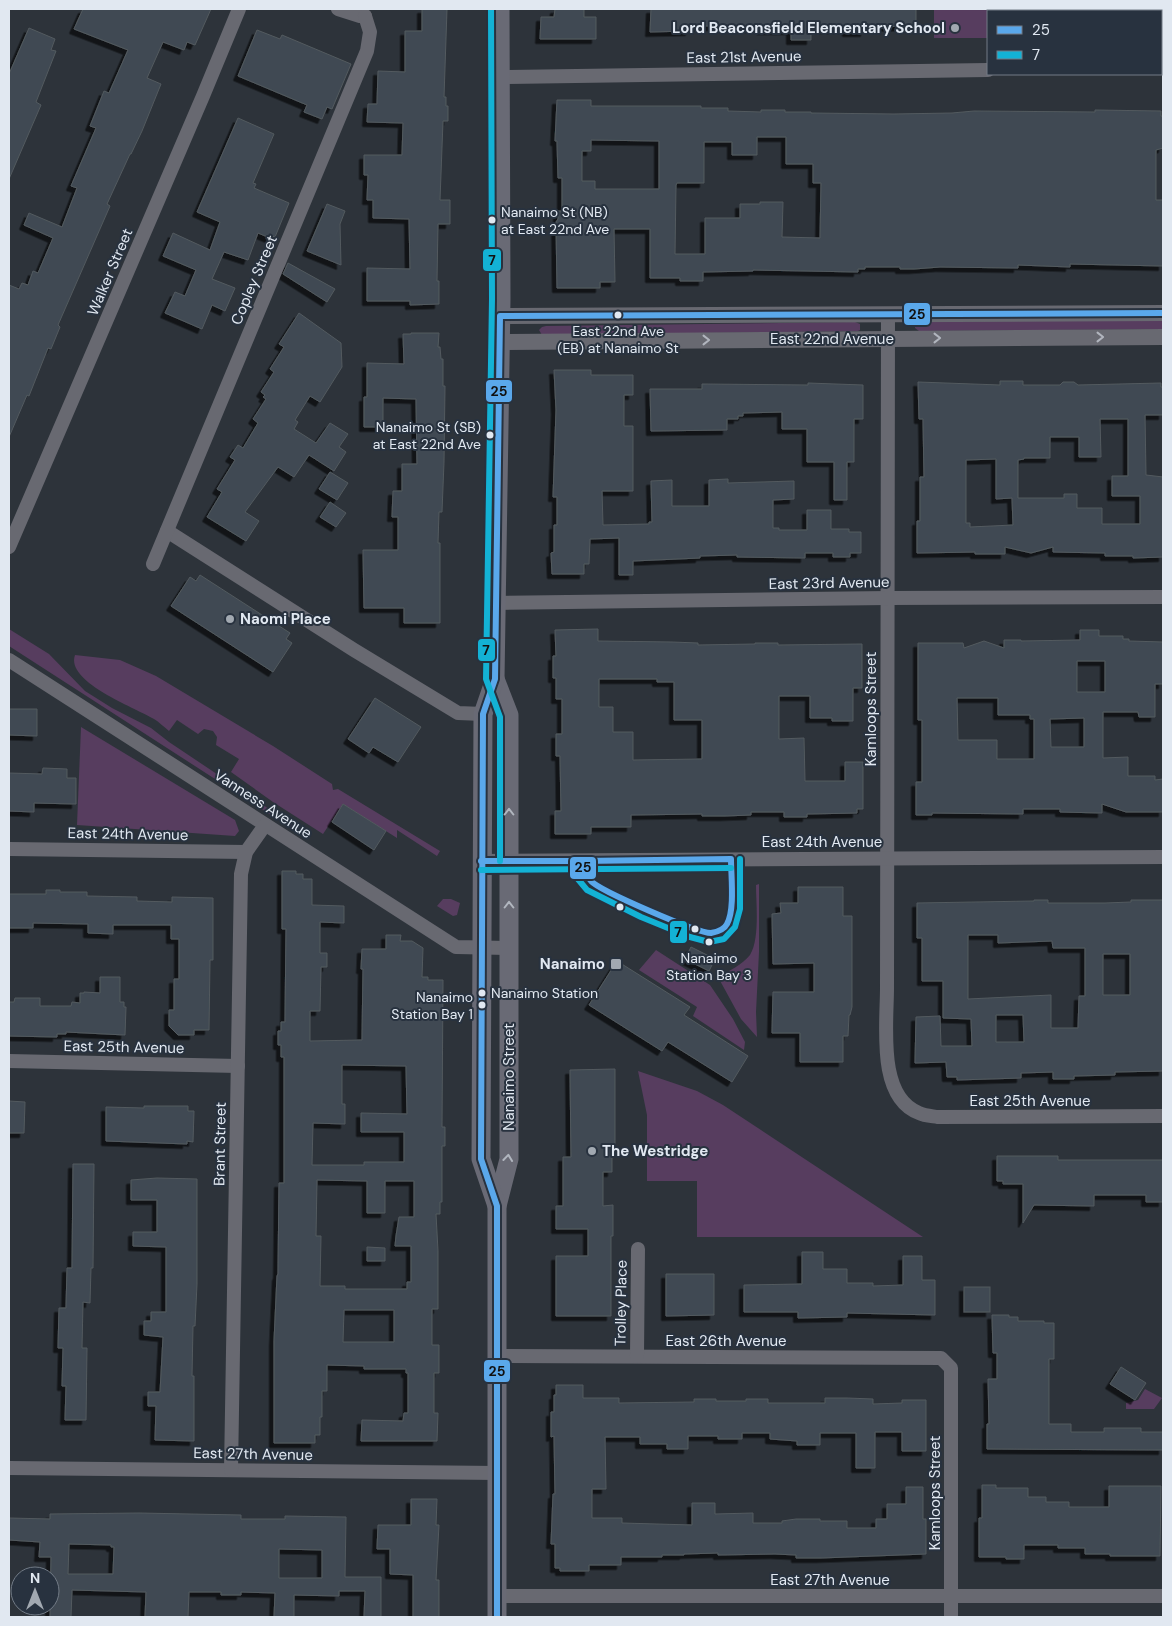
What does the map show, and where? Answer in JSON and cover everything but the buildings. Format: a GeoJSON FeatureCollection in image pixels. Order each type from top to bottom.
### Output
{"type":"FeatureCollection","features":[{"type":"Feature","properties":{"kind":"main road","name":"Nanaimo Street"},"geometry":{"type":"LineString","coordinates":[[497,1206],[481,1159],[481,861],[483,714],[495,679],[500,342],[500,9]]}},
{"type":"Feature","properties":{"kind":"main road","name":"Nanaimo Street"},"geometry":{"type":"LineString","coordinates":[[495,679],[508,715],[509,861],[509,1159],[497,1206],[497,1617]]}},
{"type":"Feature","properties":{"kind":"street","name":"Walker Street"},"geometry":{"type":"LineString","coordinates":[[9,547],[199,105],[238,9]]}},
{"type":"Feature","properties":{"kind":"street"},"geometry":{"type":"LineString","coordinates":[[338,9],[360,16],[369,12]]}},
{"type":"Feature","properties":{"kind":"street","name":"Copley Street"},"geometry":{"type":"LineString","coordinates":[[153,564],[368,51],[370,32],[369,12]]}},
{"type":"Feature","properties":{"kind":"street","name":"East 21st Avenue"},"geometry":{"type":"LineString","coordinates":[[500,77],[987,70]]}},
{"type":"Feature","properties":{"kind":"street","name":"East 22nd Avenue"},"geometry":{"type":"LineString","coordinates":[[500,316],[1163,313]]}},
{"type":"Feature","properties":{"kind":"street","name":"Kamloops Street"},"geometry":{"type":"LineString","coordinates":[[888,315],[886,858],[888,1072],[893,1087],[902,1100]]}},
{"type":"Feature","properties":{"kind":"street","name":"East 22nd Avenue"},"geometry":{"type":"LineString","coordinates":[[500,342],[1163,337]]}},
{"type":"Feature","properties":{"kind":"street"},"geometry":{"type":"LineString","coordinates":[[167,531],[458,714],[483,714]]}},
{"type":"Feature","properties":{"kind":"street","name":"East 23rd Avenue"},"geometry":{"type":"LineString","coordinates":[[496,603],[1163,597]]}},
{"type":"Feature","properties":{"kind":"street","name":"Vanness Avenue"},"geometry":{"type":"LineString","coordinates":[[9,660],[456,947],[508,948]]}},
{"type":"Feature","properties":{"kind":"street","name":"Brant Street"},"geometry":{"type":"LineString","coordinates":[[231,1470],[241,874],[246,852],[265,825]]}},
{"type":"Feature","properties":{"kind":"street","name":"East 24th Avenue"},"geometry":{"type":"LineString","coordinates":[[9,849],[246,852]]}},
{"type":"Feature","properties":{"kind":"street","name":"East 24th Avenue"},"geometry":{"type":"LineString","coordinates":[[481,861],[1163,857]]}},
{"type":"Feature","properties":{"kind":"street","name":"East 25th Avenue"},"geometry":{"type":"LineString","coordinates":[[9,1061],[238,1066]]}},
{"type":"Feature","properties":{"kind":"street","name":"East 25th Avenue"},"geometry":{"type":"LineString","coordinates":[[902,1100],[918,1113],[938,1118],[1163,1116]]}},
{"type":"Feature","properties":{"kind":"street","name":"Trolley Place"},"geometry":{"type":"LineString","coordinates":[[637,1356],[638,1250]]}},
{"type":"Feature","properties":{"kind":"street","name":"East 26th Avenue"},"geometry":{"type":"LineString","coordinates":[[498,1356],[941,1358],[951,1368]]}},
{"type":"Feature","properties":{"kind":"street","name":"Kamloops Street"},"geometry":{"type":"LineString","coordinates":[[951,1368],[951,1617]]}},
{"type":"Feature","properties":{"kind":"street","name":"East 27th Avenue"},"geometry":{"type":"LineString","coordinates":[[9,1468],[498,1473]]}},
{"type":"Feature","properties":{"kind":"street","name":"East 27th Avenue"},"geometry":{"type":"LineString","coordinates":[[497,1596],[1163,1596]]}},
{"type":"Feature","properties":{"kind":"shaded area"},"geometry":{"type":"Polygon","coordinates":[[[934,9],[1065,9],[987,10],[987,38],[934,38],[934,9]]]}},
{"type":"Feature","properties":{"kind":"shaded area"},"geometry":{"type":"Polygon","coordinates":[[[1163,318],[1163,329],[919,331],[915,328],[915,324],[919,322],[1163,318]]]}},
{"type":"Feature","properties":{"kind":"shaded area"},"geometry":{"type":"Polygon","coordinates":[[[855,322],[860,324],[860,330],[858,331],[542,335],[539,330],[546,326],[855,322]]]}},
{"type":"Feature","properties":{"kind":"shaded area"},"geometry":{"type":"Polygon","coordinates":[[[9,629],[49,654],[85,691],[112,708],[151,728],[293,825],[291,828],[9,646],[9,629]]]}},
{"type":"Feature","properties":{"kind":"shaded area"},"geometry":{"type":"Polygon","coordinates":[[[75,655],[120,660],[156,676],[273,746],[332,784],[333,790],[338,789],[440,851],[437,856],[397,830],[397,838],[343,804],[323,834],[231,772],[239,759],[216,745],[217,737],[213,731],[204,729],[198,734],[177,720],[169,731],[154,719],[118,701],[91,684],[81,675],[75,665],[75,655]]]}},
{"type":"Feature","properties":{"kind":"shaded area"},"geometry":{"type":"Polygon","coordinates":[[[81,727],[235,820],[239,831],[235,836],[77,825],[81,727]]]}},
{"type":"Feature","properties":{"kind":"shaded area"},"geometry":{"type":"Polygon","coordinates":[[[759,884],[757,1037],[741,1019],[718,977],[735,968],[750,955],[755,940],[757,921],[756,885],[759,884]]]}},
{"type":"Feature","properties":{"kind":"shaded area"},"geometry":{"type":"Polygon","coordinates":[[[443,899],[451,899],[460,903],[457,915],[453,916],[437,906],[443,899]]]}},
{"type":"Feature","properties":{"kind":"shaded area"},"geometry":{"type":"Polygon","coordinates":[[[656,950],[710,985],[733,1019],[745,1042],[744,1050],[693,1016],[697,1007],[639,970],[656,950]]]}},
{"type":"Feature","properties":{"kind":"shaded area"},"geometry":{"type":"Polygon","coordinates":[[[638,1071],[697,1091],[723,1105],[923,1237],[697,1237],[697,1181],[647,1181],[647,1115],[638,1071]]]}},
{"type":"Feature","properties":{"kind":"shaded area"},"geometry":{"type":"Polygon","coordinates":[[[1145,1389],[1162,1398],[1154,1409],[1126,1409],[1126,1403],[1138,1400],[1145,1389]]]}},
{"type":"Feature","properties":{"kind":"transit line","name":"7"},"geometry":{"type":"LineString","coordinates":[[491,9],[492,299],[486,679],[500,717],[500,861]]}},
{"type":"Feature","properties":{"kind":"transit line","name":"25"},"geometry":{"type":"LineString","coordinates":[[497,1617],[497,1206],[481,1159],[483,714],[495,679],[500,316],[1163,313]]}},
{"type":"Feature","properties":{"kind":"transit line","name":"25"},"geometry":{"type":"LineString","coordinates":[[731,859],[732,902],[729,918],[724,928],[711,933],[669,919],[598,886],[587,876],[581,861],[731,859]]}},
{"type":"Feature","properties":{"kind":"transit line","name":"7"},"geometry":{"type":"LineString","coordinates":[[573,862],[577,878],[587,890],[641,917],[690,937],[709,942],[724,939],[735,927],[740,909],[740,859]]}},
{"type":"Feature","properties":{"kind":"transit line","name":"25"},"geometry":{"type":"LineString","coordinates":[[481,861],[581,861]]}},
{"type":"Feature","properties":{"kind":"transit line","name":"7"},"geometry":{"type":"LineString","coordinates":[[481,870],[731,868]]}},
{"type":"Feature","properties":{"kind":"place","name":"Lord Beaconsfield Elementary School"},"geometry":{"type":"Point","coordinates":[955,28]}},
{"type":"Feature","properties":{"kind":"place","name":"Nanaimo St (NB) at East 22nd Ave"},"geometry":{"type":"Point","coordinates":[492,220]}},
{"type":"Feature","properties":{"kind":"place","name":"East 22nd Ave (EB) at Nanaimo St"},"geometry":{"type":"Point","coordinates":[618,315]}},
{"type":"Feature","properties":{"kind":"place","name":"Nanaimo St (SB) at East 22nd Ave"},"geometry":{"type":"Point","coordinates":[490,435]}},
{"type":"Feature","properties":{"kind":"place","name":"Naomi Place"},"geometry":{"type":"Point","coordinates":[230,619]}},
{"type":"Feature","properties":{"kind":"place","name":"Nanaimo Station Bay 3"},"geometry":{"type":"Point","coordinates":[709,942]}},
{"type":"Feature","properties":{"kind":"place","name":"Nanaimo"},"geometry":{"type":"Point","coordinates":[616,964]}},
{"type":"Feature","properties":{"kind":"place","name":"Nanaimo Station"},"geometry":{"type":"Point","coordinates":[482,993]}},
{"type":"Feature","properties":{"kind":"place","name":"Nanaimo Station Bay 1"},"geometry":{"type":"Point","coordinates":[482,1005]}},
{"type":"Feature","properties":{"kind":"place","name":"The Westridge"},"geometry":{"type":"Point","coordinates":[592,1151]}}]}
